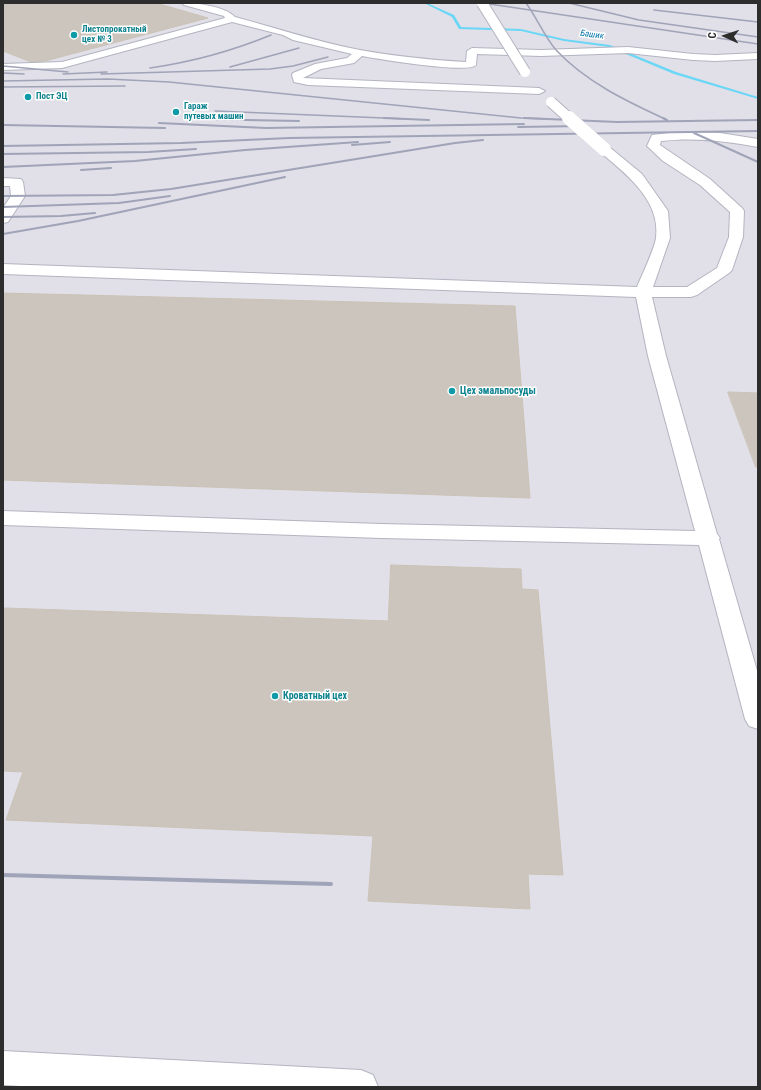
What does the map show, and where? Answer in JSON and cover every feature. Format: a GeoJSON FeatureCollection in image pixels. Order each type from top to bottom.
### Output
{"type":"FeatureCollection","features":[{"type":"Feature","properties":{"kind":"lane"},"geometry":{"type":"LineString","coordinates":[[188,3],[226,14],[232,18],[286,33],[297,38],[360,53],[442,64],[471,65],[472,51],[541,53],[628,50],[693,57],[716,58],[758,56]]}},
{"type":"Feature","properties":{"kind":"lane"},"geometry":{"type":"LineString","coordinates":[[482,3],[525,72],[539,91],[637,177],[661,211],[662,238],[643,292],[657,356],[709,538],[758,720]]}},
{"type":"Feature","properties":{"kind":"lane"},"geometry":{"type":"LineString","coordinates":[[3,67],[62,65],[232,18]]}},
{"type":"Feature","properties":{"kind":"lane"},"geometry":{"type":"LineString","coordinates":[[360,53],[350,61],[319,66],[297,75],[298,80],[308,82],[539,91]]}},
{"type":"Feature","properties":{"kind":"lane"},"geometry":{"type":"LineString","coordinates":[[3,269],[106,274],[643,292],[691,292],[724,270],[736,237],[737,211],[705,182],[652,146],[656,138],[677,134],[719,136],[758,143]]}},
{"type":"Feature","properties":{"kind":"lane"},"geometry":{"type":"LineString","coordinates":[[3,182],[16,182],[18,196],[3,219]]}},
{"type":"Feature","properties":{"kind":"lane"},"geometry":{"type":"LineString","coordinates":[[3,518],[381,531],[709,538]]}},
{"type":"Feature","properties":{"kind":"lane"},"geometry":{"type":"LineString","coordinates":[[3,1068],[361,1087]]}},
{"type":"Feature","properties":{"kind":"shaded area"},"geometry":{"type":"Polygon","coordinates":[[[3,3],[758,3],[758,1087],[3,1087],[3,3]]]}},
{"type":"Feature","properties":{"kind":"building","name":"Листопрокатный цех № 3"},"geometry":{"type":"Polygon","coordinates":[[[3,3],[156,3],[208,18],[45,61],[31,62],[3,51],[3,3]]]}},
{"type":"Feature","properties":{"kind":"building","name":"Цех эмальпосуды"},"geometry":{"type":"Polygon","coordinates":[[[3,293],[515,306],[530,498],[3,480],[3,293]]]}},
{"type":"Feature","properties":{"kind":"building"},"geometry":{"type":"Polygon","coordinates":[[[728,392],[758,393],[758,466],[756,467],[728,392]]]}},
{"type":"Feature","properties":{"kind":"building","name":"Кроватный цех"},"geometry":{"type":"Polygon","coordinates":[[[391,565],[521,569],[522,589],[538,590],[563,875],[528,874],[530,909],[368,901],[373,836],[6,820],[23,772],[3,771],[3,608],[388,621],[391,565]]]}},
{"type":"Feature","properties":{"kind":"waterway","name":"Башик"},"geometry":{"type":"LineString","coordinates":[[425,3],[453,16],[460,28],[521,30],[564,40],[610,46],[675,73],[758,98]]}},
{"type":"Feature","properties":{"kind":"railway"},"geometry":{"type":"LineString","coordinates":[[483,3],[531,10]]}},
{"type":"Feature","properties":{"kind":"railway"},"geometry":{"type":"LineString","coordinates":[[526,3],[531,10]]}},
{"type":"Feature","properties":{"kind":"railway"},"geometry":{"type":"LineString","coordinates":[[569,3],[639,20],[758,37]]}},
{"type":"Feature","properties":{"kind":"railway"},"geometry":{"type":"LineString","coordinates":[[531,10],[758,44]]}},
{"type":"Feature","properties":{"kind":"railway"},"geometry":{"type":"LineString","coordinates":[[531,10],[552,45],[580,72],[607,90],[665,119]]}},
{"type":"Feature","properties":{"kind":"railway"},"geometry":{"type":"LineString","coordinates":[[654,10],[758,22]]}},
{"type":"Feature","properties":{"kind":"railway"},"geometry":{"type":"LineString","coordinates":[[150,68],[181,63],[212,55],[271,35]]}},
{"type":"Feature","properties":{"kind":"railway"},"geometry":{"type":"LineString","coordinates":[[230,67],[299,48]]}},
{"type":"Feature","properties":{"kind":"railway"},"geometry":{"type":"LineString","coordinates":[[101,74],[270,69],[293,66],[328,57]]}},
{"type":"Feature","properties":{"kind":"railway"},"geometry":{"type":"LineString","coordinates":[[3,66],[68,72]]}},
{"type":"Feature","properties":{"kind":"railway"},"geometry":{"type":"LineString","coordinates":[[63,74],[107,72]]}},
{"type":"Feature","properties":{"kind":"railway"},"geometry":{"type":"LineString","coordinates":[[3,73],[24,74]]}},
{"type":"Feature","properties":{"kind":"railway"},"geometry":{"type":"LineString","coordinates":[[3,81],[108,79],[169,82],[521,118],[543,119]]}},
{"type":"Feature","properties":{"kind":"railway"},"geometry":{"type":"LineString","coordinates":[[3,87],[125,86]]}},
{"type":"Feature","properties":{"kind":"railway"},"geometry":{"type":"LineString","coordinates":[[215,111],[386,118]]}},
{"type":"Feature","properties":{"kind":"railway"},"geometry":{"type":"LineString","coordinates":[[386,118],[408,119]]}},
{"type":"Feature","properties":{"kind":"railway"},"geometry":{"type":"LineString","coordinates":[[386,118],[429,120]]}},
{"type":"Feature","properties":{"kind":"railway"},"geometry":{"type":"LineString","coordinates":[[524,118],[543,119]]}},
{"type":"Feature","properties":{"kind":"railway"},"geometry":{"type":"LineString","coordinates":[[199,119],[193,119],[299,121]]}},
{"type":"Feature","properties":{"kind":"railway"},"geometry":{"type":"LineString","coordinates":[[543,119],[548,119]]}},
{"type":"Feature","properties":{"kind":"railway"},"geometry":{"type":"LineString","coordinates":[[543,119],[617,122],[758,120]]}},
{"type":"Feature","properties":{"kind":"railway"},"geometry":{"type":"LineString","coordinates":[[159,123],[266,128],[524,124]]}},
{"type":"Feature","properties":{"kind":"railway"},"geometry":{"type":"LineString","coordinates":[[3,125],[165,128]]}},
{"type":"Feature","properties":{"kind":"railway"},"geometry":{"type":"LineString","coordinates":[[518,127],[582,126]]}},
{"type":"Feature","properties":{"kind":"railway"},"geometry":{"type":"LineString","coordinates":[[3,146],[181,143],[289,138],[758,131]]}},
{"type":"Feature","properties":{"kind":"railway"},"geometry":{"type":"LineString","coordinates":[[694,133],[758,162]]}},
{"type":"Feature","properties":{"kind":"railway"},"geometry":{"type":"LineString","coordinates":[[3,196],[113,195],[171,189],[455,143],[483,140]]}},
{"type":"Feature","properties":{"kind":"railway"},"geometry":{"type":"LineString","coordinates":[[3,167],[135,161],[245,150],[358,142]]}},
{"type":"Feature","properties":{"kind":"railway"},"geometry":{"type":"LineString","coordinates":[[352,145],[390,142]]}},
{"type":"Feature","properties":{"kind":"railway"},"geometry":{"type":"LineString","coordinates":[[3,154],[148,152],[196,149]]}},
{"type":"Feature","properties":{"kind":"railway"},"geometry":{"type":"LineString","coordinates":[[81,170],[111,168]]}},
{"type":"Feature","properties":{"kind":"railway"},"geometry":{"type":"LineString","coordinates":[[3,234],[78,221],[285,177]]}},
{"type":"Feature","properties":{"kind":"railway"},"geometry":{"type":"LineString","coordinates":[[3,207],[119,203],[170,196]]}},
{"type":"Feature","properties":{"kind":"railway"},"geometry":{"type":"LineString","coordinates":[[3,217],[61,216],[95,213]]}},
{"type":"Feature","properties":{"kind":"railway"},"geometry":{"type":"LineString","coordinates":[[3,875],[331,884]]}},
{"type":"Feature","properties":{"kind":"place","name":"Листопрокатный цех № 3"},"geometry":{"type":"Point","coordinates":[74,35]}},
{"type":"Feature","properties":{"kind":"place","name":"Поcт ЭЦ"},"geometry":{"type":"Point","coordinates":[28,97]}},
{"type":"Feature","properties":{"kind":"place","name":"Гараж путевых машин"},"geometry":{"type":"Point","coordinates":[176,112]}},
{"type":"Feature","properties":{"kind":"place","name":"Цех эмальпосуды"},"geometry":{"type":"Point","coordinates":[452,391]}},
{"type":"Feature","properties":{"kind":"place","name":"Кроватный цех"},"geometry":{"type":"Point","coordinates":[275,696]}}]}
